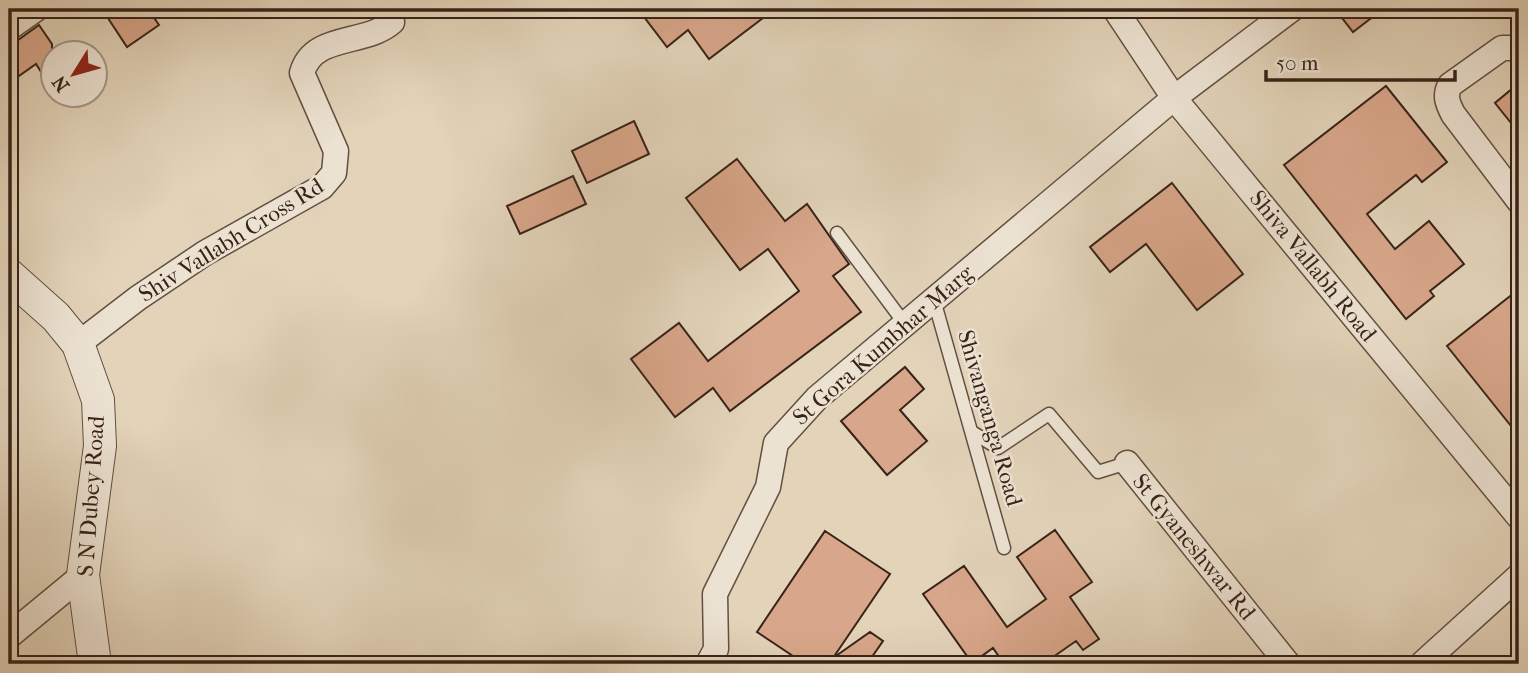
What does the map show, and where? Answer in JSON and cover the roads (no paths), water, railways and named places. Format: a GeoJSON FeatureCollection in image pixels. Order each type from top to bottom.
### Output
{"type":"FeatureCollection","features":[{"type":"Feature","properties":{"kind":"street"},"geometry":{"type":"LineString","coordinates":[[9,28],[36,9]]}},
{"type":"Feature","properties":{"kind":"street","name":"Shiv Vallabh Cross Rd"},"geometry":{"type":"LineString","coordinates":[[78,344],[138,298],[205,253],[322,187],[334,173],[336,152],[302,73],[305,62],[316,50],[383,31],[392,22],[390,9]]}},
{"type":"Feature","properties":{"kind":"street","name":"Shiva Vallabh Road"},"geometry":{"type":"LineString","coordinates":[[1115,9],[1174,98],[1519,517]]}},
{"type":"Feature","properties":{"kind":"street"},"geometry":{"type":"LineString","coordinates":[[1174,98],[1292,9]]}},
{"type":"Feature","properties":{"kind":"street"},"geometry":{"type":"LineString","coordinates":[[1519,48],[1502,48],[1450,85],[1447,91],[1447,103],[1453,114],[1519,201]]}},
{"type":"Feature","properties":{"kind":"street","name":"St Gora Kumbhar Marg"},"geometry":{"type":"LineString","coordinates":[[708,664],[716,649],[715,594],[768,487],[776,443],[817,398],[1174,98]]}},
{"type":"Feature","properties":{"kind":"street","name":"S N Dubey Road"},"geometry":{"type":"LineString","coordinates":[[9,275],[56,317],[78,344],[98,400],[100,446],[83,575],[95,664]]}},
{"type":"Feature","properties":{"kind":"street","name":"St Gyaneshwar Rd"},"geometry":{"type":"LineString","coordinates":[[1127,463],[1288,664]]}},
{"type":"Feature","properties":{"kind":"street"},"geometry":{"type":"LineString","coordinates":[[9,636],[83,575]]}},
{"type":"Feature","properties":{"kind":"street"},"geometry":{"type":"LineString","coordinates":[[1423,663],[1519,576]]}},
{"type":"Feature","properties":{"kind":"lane"},"geometry":{"type":"LineString","coordinates":[[837,233],[905,324]]}},
{"type":"Feature","properties":{"kind":"lane","name":"Shivanganga Road"},"geometry":{"type":"LineString","coordinates":[[934,300],[1004,548]]}},
{"type":"Feature","properties":{"kind":"lane"},"geometry":{"type":"LineString","coordinates":[[972,432],[998,448],[1049,414],[1098,472],[1127,463]]}}]}
